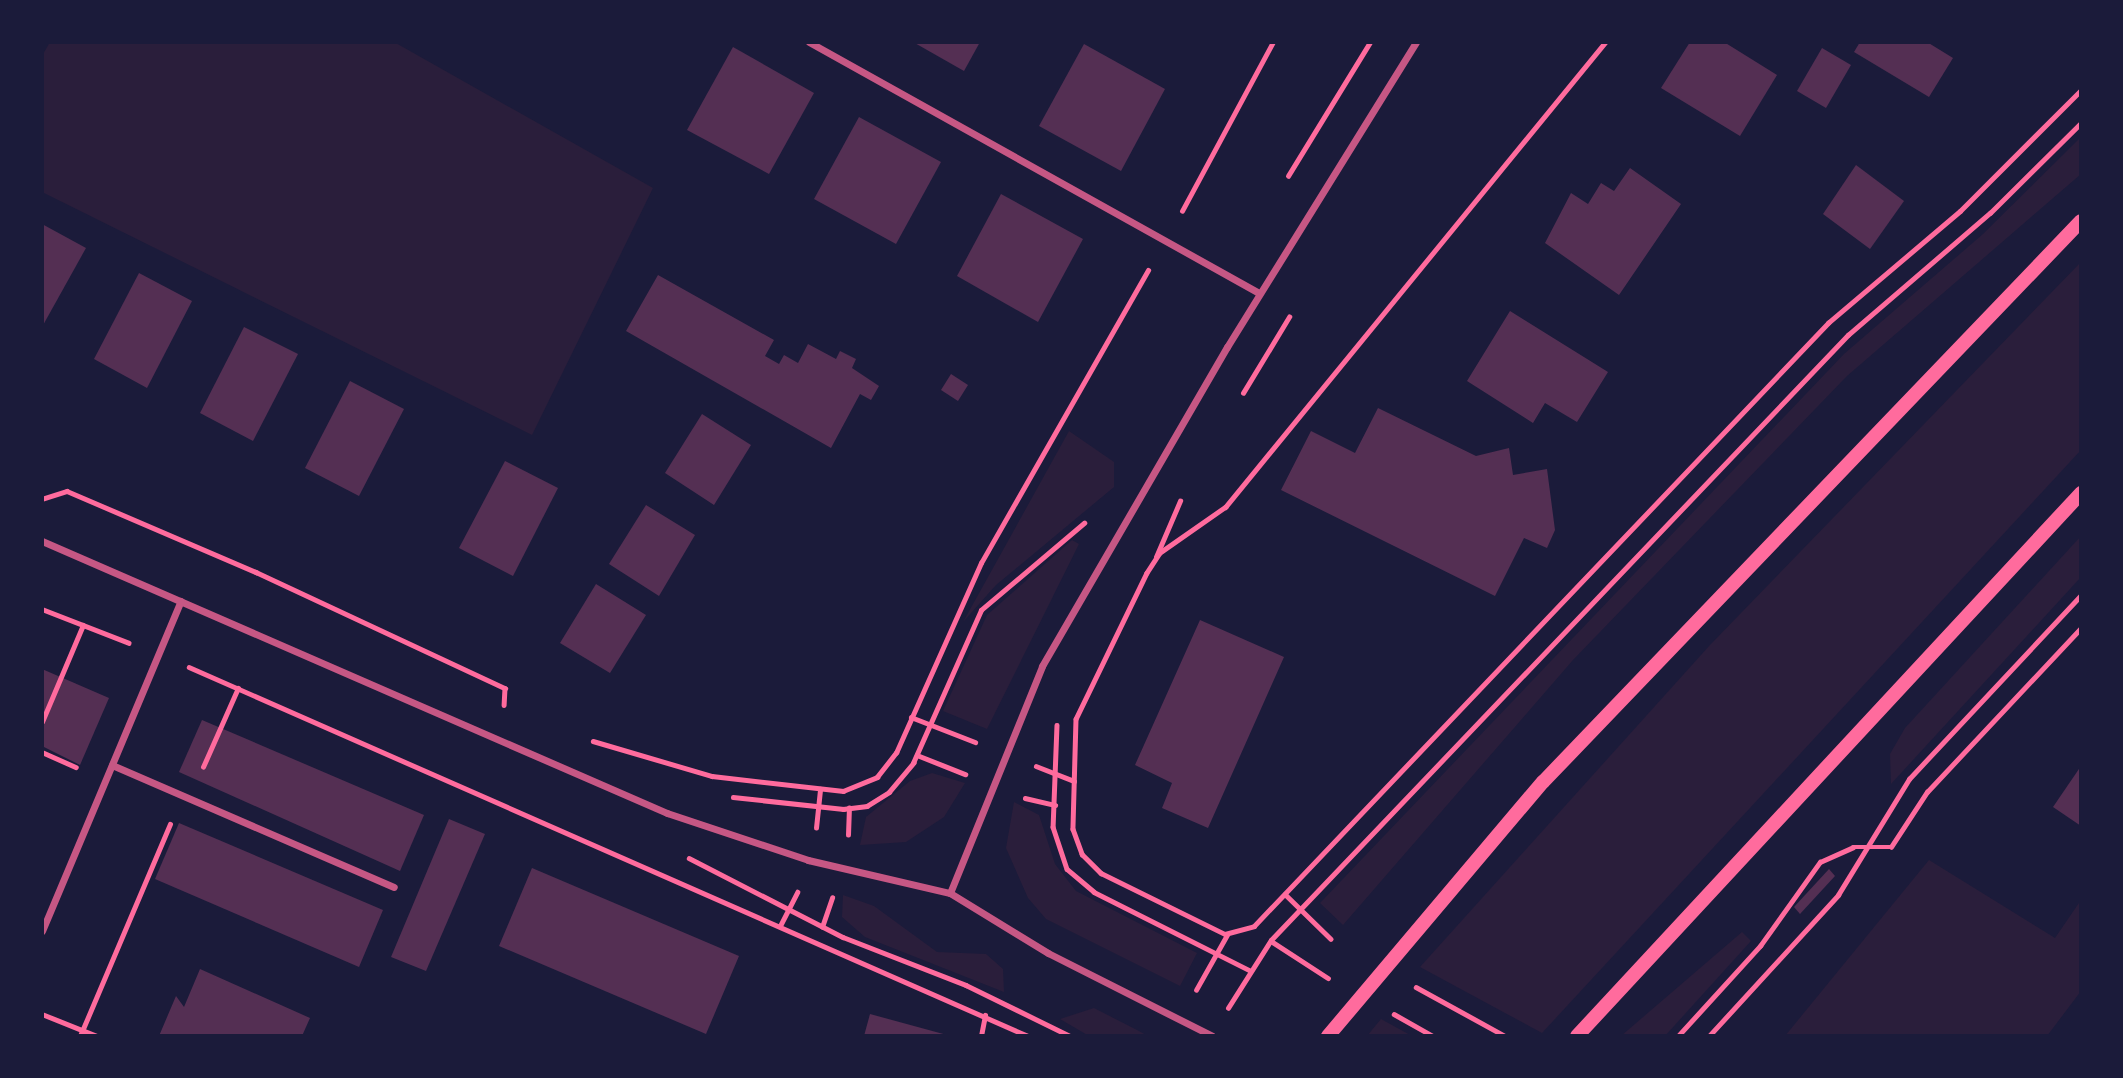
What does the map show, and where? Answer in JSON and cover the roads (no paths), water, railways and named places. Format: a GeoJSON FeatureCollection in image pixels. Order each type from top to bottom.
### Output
{"type":"FeatureCollection","features":[{"type":"Feature","properties":{"kind":"main road"},"geometry":{"type":"LineString","coordinates":[[1328,1036],[1543,782],[2081,221]]}},
{"type":"Feature","properties":{"kind":"main road"},"geometry":{"type":"LineString","coordinates":[[1577,1036],[2081,493]]}},
{"type":"Feature","properties":{"kind":"street"},"geometry":{"type":"LineString","coordinates":[[809,42],[1167,238],[1259,293]]}},
{"type":"Feature","properties":{"kind":"street"},"geometry":{"type":"LineString","coordinates":[[950,893],[1042,666],[1259,293],[1416,42]]}},
{"type":"Feature","properties":{"kind":"street"},"geometry":{"type":"LineString","coordinates":[[42,541],[667,813],[808,860],[950,893],[1048,953],[1212,1036]]}},
{"type":"Feature","properties":{"kind":"street"},"geometry":{"type":"LineString","coordinates":[[42,931],[181,601]]}},
{"type":"Feature","properties":{"kind":"street"},"geometry":{"type":"LineString","coordinates":[[112,765],[394,887]]}}]}
